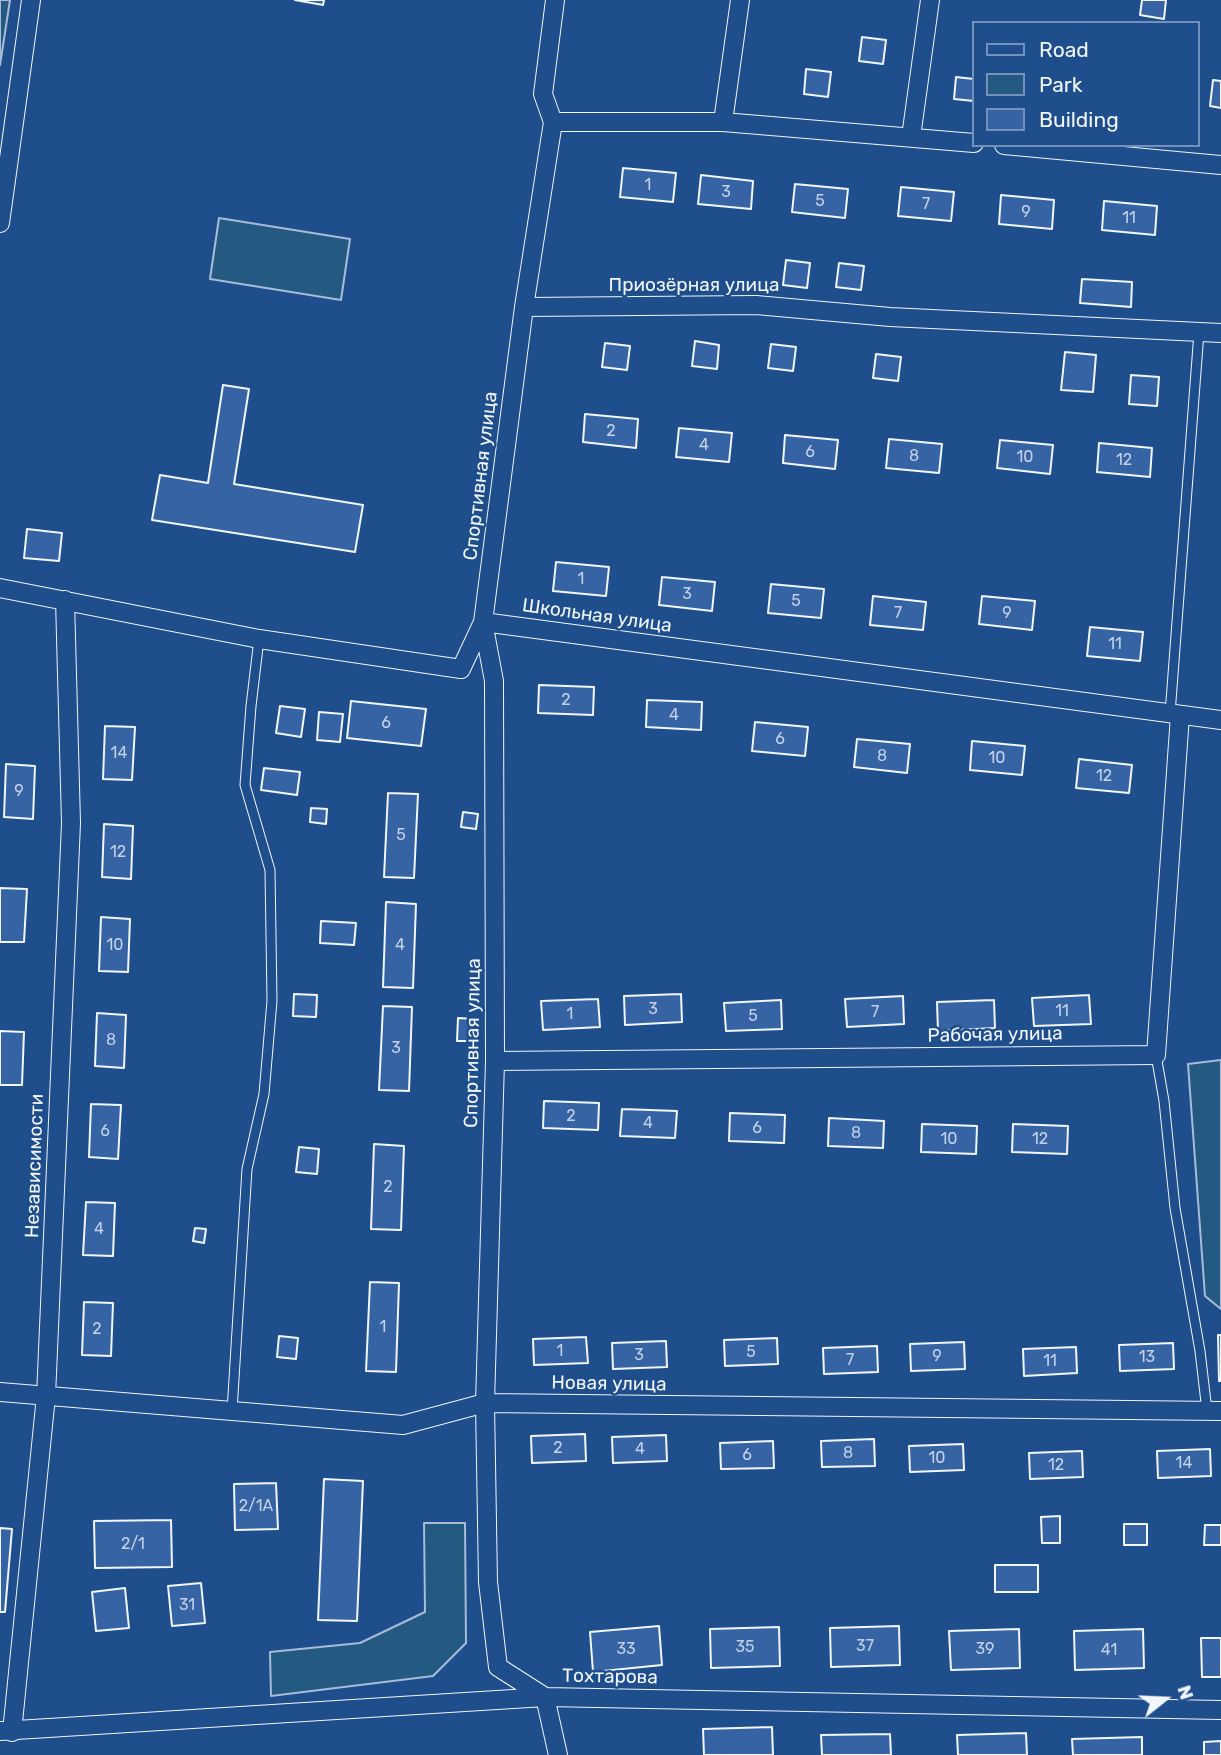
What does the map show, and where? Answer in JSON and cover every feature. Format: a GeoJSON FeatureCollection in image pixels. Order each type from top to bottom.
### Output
{"type":"FeatureCollection","features":[{"type":"Feature","properties":{"kind":"street"},"geometry":{"type":"LineString","coordinates":[[0,223],[31,0]]}},
{"type":"Feature","properties":{"kind":"street"},"geometry":{"type":"LineString","coordinates":[[524,307],[553,122],[543,94],[555,0]]}},
{"type":"Feature","properties":{"kind":"street"},"geometry":{"type":"LineString","coordinates":[[723,122],[740,0]]}},
{"type":"Feature","properties":{"kind":"street"},"geometry":{"type":"LineString","coordinates":[[911,137],[930,0]]}},
{"type":"Feature","properties":{"kind":"street"},"geometry":{"type":"LineString","coordinates":[[553,122],[723,122],[972,143]]}},
{"type":"Feature","properties":{"kind":"street"},"geometry":{"type":"LineString","coordinates":[[1026,147],[1221,165]]}},
{"type":"Feature","properties":{"kind":"street","name":"Приозёрная улица"},"geometry":{"type":"LineString","coordinates":[[524,307],[756,305],[890,317],[1221,333]]}},
{"type":"Feature","properties":{"kind":"street","name":"Спортивная улица"},"geometry":{"type":"LineString","coordinates":[[524,307],[483,622],[494,681],[495,1061],[485,1403],[488,1582],[498,1667],[545,1697]]}},
{"type":"Feature","properties":{"kind":"street"},"geometry":{"type":"LineString","coordinates":[[0,588],[259,639],[461,669],[483,622]]}},
{"type":"Feature","properties":{"kind":"street","name":"Независимости"},"geometry":{"type":"LineString","coordinates":[[6,1731],[46,1396],[71,823],[65,600]]}},
{"type":"Feature","properties":{"kind":"street","name":"Школьная улица"},"geometry":{"type":"LineString","coordinates":[[483,622],[1221,720]]}},
{"type":"Feature","properties":{"kind":"street"},"geometry":{"type":"LineString","coordinates":[[1156,1055],[1175,714]]}},
{"type":"Feature","properties":{"kind":"street","name":"Рабочая улица"},"geometry":{"type":"LineString","coordinates":[[495,1061],[1156,1055]]}},
{"type":"Feature","properties":{"kind":"street","name":"Новая улица"},"geometry":{"type":"LineString","coordinates":[[0,1392],[403,1425],[485,1403],[1214,1411]]}},
{"type":"Feature","properties":{"kind":"street"},"geometry":{"type":"LineString","coordinates":[[545,1697],[558,1755]]}},
{"type":"Feature","properties":{"kind":"street","name":"Тохтарова"},"geometry":{"type":"LineString","coordinates":[[6,1731],[545,1697],[1221,1710]]}},
{"type":"Feature","properties":{"kind":"lane"},"geometry":{"type":"LineString","coordinates":[[1175,714],[1199,332]]}},
{"type":"Feature","properties":{"kind":"lane"},"geometry":{"type":"LineString","coordinates":[[232,1411],[247,1169],[264,1094],[272,1001],[270,870],[245,785],[259,639]]}},
{"type":"Feature","properties":{"kind":"lane"},"geometry":{"type":"LineString","coordinates":[[1156,1055],[1164,1101],[1175,1208],[1199,1351],[1214,1411]]}},
{"type":"Feature","properties":{"kind":"green space"},"geometry":{"type":"Polygon","coordinates":[[[0,0],[10,0],[0,65],[0,0]]]}},
{"type":"Feature","properties":{"kind":"green space"},"geometry":{"type":"Polygon","coordinates":[[[219,218],[350,239],[341,300],[210,279],[219,218]]]}},
{"type":"Feature","properties":{"kind":"green space"},"geometry":{"type":"Polygon","coordinates":[[[1221,1060],[1221,1309],[1205,1296],[1188,1064],[1221,1060]]]}},
{"type":"Feature","properties":{"kind":"green space"},"geometry":{"type":"Polygon","coordinates":[[[424,1523],[465,1523],[466,1643],[433,1676],[271,1696],[270,1652],[360,1643],[425,1612],[424,1523]]]}},
{"type":"Feature","properties":{"kind":"building"},"geometry":{"type":"Polygon","coordinates":[[[295,0],[324,0],[323,5],[295,0]]]}},
{"type":"Feature","properties":{"kind":"building"},"geometry":{"type":"Polygon","coordinates":[[[1142,0],[1166,0],[1164,19],[1140,15],[1142,0]]]}},
{"type":"Feature","properties":{"kind":"building"},"geometry":{"type":"Polygon","coordinates":[[[862,37],[886,40],[883,64],[859,61],[862,37]]]}},
{"type":"Feature","properties":{"kind":"building"},"geometry":{"type":"Polygon","coordinates":[[[806,69],[831,72],[828,97],[804,94],[806,69]]]}},
{"type":"Feature","properties":{"kind":"building"},"geometry":{"type":"Polygon","coordinates":[[[956,77],[972,79],[972,101],[954,99],[956,77]]]}},
{"type":"Feature","properties":{"kind":"building"},"geometry":{"type":"Polygon","coordinates":[[[1213,80],[1221,81],[1221,108],[1210,106],[1213,80]]]}},
{"type":"Feature","properties":{"kind":"building"},"geometry":{"type":"Polygon","coordinates":[[[623,168],[676,173],[673,202],[620,197],[623,168]]]}},
{"type":"Feature","properties":{"kind":"building"},"geometry":{"type":"Polygon","coordinates":[[[701,175],[753,181],[751,209],[698,204],[701,175]]]}},
{"type":"Feature","properties":{"kind":"building"},"geometry":{"type":"Polygon","coordinates":[[[795,184],[848,189],[845,218],[792,212],[795,184]]]}},
{"type":"Feature","properties":{"kind":"building"},"geometry":{"type":"Polygon","coordinates":[[[901,187],[954,192],[951,221],[898,216],[901,187]]]}},
{"type":"Feature","properties":{"kind":"building"},"geometry":{"type":"Polygon","coordinates":[[[1001,195],[1054,200],[1052,229],[999,224],[1001,195]]]}},
{"type":"Feature","properties":{"kind":"building"},"geometry":{"type":"Polygon","coordinates":[[[1104,201],[1157,206],[1155,235],[1102,230],[1104,201]]]}},
{"type":"Feature","properties":{"kind":"building"},"geometry":{"type":"Polygon","coordinates":[[[786,260],[810,263],[807,288],[783,285],[786,260]]]}},
{"type":"Feature","properties":{"kind":"building"},"geometry":{"type":"Polygon","coordinates":[[[839,263],[864,266],[861,290],[836,287],[839,263]]]}},
{"type":"Feature","properties":{"kind":"building"},"geometry":{"type":"Polygon","coordinates":[[[1082,279],[1132,282],[1131,307],[1080,303],[1082,279]]]}},
{"type":"Feature","properties":{"kind":"building"},"geometry":{"type":"Polygon","coordinates":[[[695,341],[719,345],[717,369],[692,366],[695,341]]]}},
{"type":"Feature","properties":{"kind":"building"},"geometry":{"type":"Polygon","coordinates":[[[605,343],[630,346],[627,370],[602,367],[605,343]]]}},
{"type":"Feature","properties":{"kind":"building"},"geometry":{"type":"Polygon","coordinates":[[[771,344],[796,347],[793,371],[768,368],[771,344]]]}},
{"type":"Feature","properties":{"kind":"building"},"geometry":{"type":"Polygon","coordinates":[[[1065,352],[1096,355],[1093,392],[1061,390],[1065,352]]]}},
{"type":"Feature","properties":{"kind":"building"},"geometry":{"type":"Polygon","coordinates":[[[876,354],[901,357],[898,381],[873,378],[876,354]]]}},
{"type":"Feature","properties":{"kind":"building"},"geometry":{"type":"Polygon","coordinates":[[[1131,375],[1159,377],[1157,406],[1129,404],[1131,375]]]}},
{"type":"Feature","properties":{"kind":"building"},"geometry":{"type":"Polygon","coordinates":[[[223,385],[249,389],[234,484],[363,505],[355,552],[152,520],[160,475],[208,483],[223,385]]]}},
{"type":"Feature","properties":{"kind":"building"},"geometry":{"type":"Polygon","coordinates":[[[585,414],[638,419],[636,448],[583,442],[585,414]]]}},
{"type":"Feature","properties":{"kind":"building"},"geometry":{"type":"Polygon","coordinates":[[[679,428],[732,433],[729,462],[676,457],[679,428]]]}},
{"type":"Feature","properties":{"kind":"building"},"geometry":{"type":"Polygon","coordinates":[[[785,435],[838,440],[835,469],[783,463],[785,435]]]}},
{"type":"Feature","properties":{"kind":"building"},"geometry":{"type":"Polygon","coordinates":[[[889,439],[942,444],[939,473],[886,468],[889,439]]]}},
{"type":"Feature","properties":{"kind":"building"},"geometry":{"type":"Polygon","coordinates":[[[1000,440],[1053,445],[1050,474],[997,468],[1000,440]]]}},
{"type":"Feature","properties":{"kind":"building"},"geometry":{"type":"Polygon","coordinates":[[[1099,443],[1152,448],[1150,477],[1097,472],[1099,443]]]}},
{"type":"Feature","properties":{"kind":"building"},"geometry":{"type":"Polygon","coordinates":[[[27,529],[62,533],[59,561],[24,558],[27,529]]]}},
{"type":"Feature","properties":{"kind":"building"},"geometry":{"type":"Polygon","coordinates":[[[556,562],[609,567],[606,596],[553,591],[556,562]]]}},
{"type":"Feature","properties":{"kind":"building"},"geometry":{"type":"Polygon","coordinates":[[[662,577],[715,582],[712,611],[659,605],[662,577]]]}},
{"type":"Feature","properties":{"kind":"building"},"geometry":{"type":"Polygon","coordinates":[[[771,584],[824,589],[821,618],[768,613],[771,584]]]}},
{"type":"Feature","properties":{"kind":"building"},"geometry":{"type":"Polygon","coordinates":[[[873,596],[926,602],[923,630],[870,625],[873,596]]]}},
{"type":"Feature","properties":{"kind":"building"},"geometry":{"type":"Polygon","coordinates":[[[982,596],[1035,601],[1032,630],[979,624],[982,596]]]}},
{"type":"Feature","properties":{"kind":"building"},"geometry":{"type":"Polygon","coordinates":[[[1090,627],[1143,632],[1140,661],[1087,656],[1090,627]]]}},
{"type":"Feature","properties":{"kind":"building"},"geometry":{"type":"Polygon","coordinates":[[[539,685],[594,687],[593,715],[538,713],[539,685]]]}},
{"type":"Feature","properties":{"kind":"building"},"geometry":{"type":"Polygon","coordinates":[[[647,700],[702,702],[701,730],[646,727],[647,700]]]}},
{"type":"Feature","properties":{"kind":"building"},"geometry":{"type":"Polygon","coordinates":[[[351,701],[426,709],[421,746],[347,738],[351,701]]]}},
{"type":"Feature","properties":{"kind":"building"},"geometry":{"type":"Polygon","coordinates":[[[280,706],[305,709],[301,737],[276,733],[280,706]]]}},
{"type":"Feature","properties":{"kind":"building"},"geometry":{"type":"Polygon","coordinates":[[[319,712],[343,714],[340,742],[317,740],[319,712]]]}},
{"type":"Feature","properties":{"kind":"building"},"geometry":{"type":"Polygon","coordinates":[[[755,722],[808,727],[805,756],[752,751],[755,722]]]}},
{"type":"Feature","properties":{"kind":"building"},"geometry":{"type":"Polygon","coordinates":[[[105,726],[135,727],[132,780],[103,779],[105,726]]]}},
{"type":"Feature","properties":{"kind":"building"},"geometry":{"type":"Polygon","coordinates":[[[857,739],[910,744],[907,773],[854,767],[857,739]]]}},
{"type":"Feature","properties":{"kind":"building"},"geometry":{"type":"Polygon","coordinates":[[[972,741],[1025,746],[1022,775],[970,770],[972,741]]]}},
{"type":"Feature","properties":{"kind":"building"},"geometry":{"type":"Polygon","coordinates":[[[1079,759],[1132,765],[1129,793],[1076,788],[1079,759]]]}},
{"type":"Feature","properties":{"kind":"building"},"geometry":{"type":"Polygon","coordinates":[[[6,764],[35,766],[33,819],[4,817],[6,764]]]}},
{"type":"Feature","properties":{"kind":"building"},"geometry":{"type":"Polygon","coordinates":[[[264,768],[300,772],[297,795],[261,790],[264,768]]]}},
{"type":"Feature","properties":{"kind":"building"},"geometry":{"type":"Polygon","coordinates":[[[388,793],[418,794],[414,878],[384,877],[388,793]]]}},
{"type":"Feature","properties":{"kind":"building"},"geometry":{"type":"Polygon","coordinates":[[[311,808],[327,809],[326,824],[310,822],[311,808]]]}},
{"type":"Feature","properties":{"kind":"building"},"geometry":{"type":"Polygon","coordinates":[[[463,812],[478,814],[476,829],[461,827],[463,812]]]}},
{"type":"Feature","properties":{"kind":"building"},"geometry":{"type":"Polygon","coordinates":[[[104,824],[133,826],[131,879],[102,877],[104,824]]]}},
{"type":"Feature","properties":{"kind":"building"},"geometry":{"type":"Polygon","coordinates":[[[0,888],[27,889],[24,942],[0,942],[0,888]]]}},
{"type":"Feature","properties":{"kind":"building"},"geometry":{"type":"Polygon","coordinates":[[[386,902],[416,904],[413,988],[383,987],[386,902]]]}},
{"type":"Feature","properties":{"kind":"building"},"geometry":{"type":"Polygon","coordinates":[[[101,917],[130,919],[128,972],[99,971],[101,917]]]}},
{"type":"Feature","properties":{"kind":"building"},"geometry":{"type":"Polygon","coordinates":[[[321,921],[356,923],[354,945],[320,943],[321,921]]]}},
{"type":"Feature","properties":{"kind":"building"},"geometry":{"type":"Polygon","coordinates":[[[294,994],[317,995],[316,1017],[293,1016],[294,994]]]}},
{"type":"Feature","properties":{"kind":"building"},"geometry":{"type":"Polygon","coordinates":[[[681,994],[682,1022],[625,1025],[624,996],[681,994]]]}},
{"type":"Feature","properties":{"kind":"building"},"geometry":{"type":"Polygon","coordinates":[[[1089,995],[1091,1024],[1034,1026],[1032,998],[1089,995]]]}},
{"type":"Feature","properties":{"kind":"building"},"geometry":{"type":"Polygon","coordinates":[[[903,996],[904,1024],[847,1027],[845,999],[903,996]]]}},
{"type":"Feature","properties":{"kind":"building"},"geometry":{"type":"Polygon","coordinates":[[[598,999],[600,1027],[543,1030],[541,1001],[598,999]]]}},
{"type":"Feature","properties":{"kind":"building"},"geometry":{"type":"Polygon","coordinates":[[[781,1000],[782,1029],[726,1031],[724,1003],[781,1000]]]}},
{"type":"Feature","properties":{"kind":"building"},"geometry":{"type":"Polygon","coordinates":[[[994,1000],[995,1028],[938,1031],[937,1002],[994,1000]]]}},
{"type":"Feature","properties":{"kind":"building"},"geometry":{"type":"Polygon","coordinates":[[[383,1006],[412,1007],[409,1091],[379,1090],[383,1006]]]}},
{"type":"Feature","properties":{"kind":"building"},"geometry":{"type":"Polygon","coordinates":[[[97,1013],[126,1015],[124,1068],[95,1066],[97,1013]]]}},
{"type":"Feature","properties":{"kind":"building"},"geometry":{"type":"Polygon","coordinates":[[[458,1018],[474,1019],[473,1041],[457,1041],[458,1018]]]}},
{"type":"Feature","properties":{"kind":"building"},"geometry":{"type":"Polygon","coordinates":[[[0,1031],[24,1032],[22,1085],[0,1085],[0,1031]]]}},
{"type":"Feature","properties":{"kind":"building"},"geometry":{"type":"Polygon","coordinates":[[[544,1101],[599,1103],[598,1130],[543,1128],[544,1101]]]}},
{"type":"Feature","properties":{"kind":"building"},"geometry":{"type":"Polygon","coordinates":[[[91,1104],[121,1105],[118,1159],[89,1157],[91,1104]]]}},
{"type":"Feature","properties":{"kind":"building"},"geometry":{"type":"Polygon","coordinates":[[[622,1109],[677,1111],[675,1138],[620,1136],[622,1109]]]}},
{"type":"Feature","properties":{"kind":"building"},"geometry":{"type":"Polygon","coordinates":[[[730,1113],[785,1115],[784,1143],[729,1141],[730,1113]]]}},
{"type":"Feature","properties":{"kind":"building"},"geometry":{"type":"Polygon","coordinates":[[[829,1118],[884,1121],[883,1148],[828,1146],[829,1118]]]}},
{"type":"Feature","properties":{"kind":"building"},"geometry":{"type":"Polygon","coordinates":[[[922,1124],[977,1126],[976,1154],[921,1152],[922,1124]]]}},
{"type":"Feature","properties":{"kind":"building"},"geometry":{"type":"Polygon","coordinates":[[[1013,1124],[1068,1126],[1067,1154],[1012,1152],[1013,1124]]]}},
{"type":"Feature","properties":{"kind":"building"},"geometry":{"type":"Polygon","coordinates":[[[374,1144],[404,1146],[401,1230],[371,1229],[374,1144]]]}},
{"type":"Feature","properties":{"kind":"building"},"geometry":{"type":"Polygon","coordinates":[[[299,1147],[319,1149],[317,1174],[296,1172],[299,1147]]]}},
{"type":"Feature","properties":{"kind":"building"},"geometry":{"type":"Polygon","coordinates":[[[86,1202],[115,1203],[113,1256],[83,1255],[86,1202]]]}},
{"type":"Feature","properties":{"kind":"building"},"geometry":{"type":"Polygon","coordinates":[[[195,1228],[206,1229],[204,1243],[193,1241],[195,1228]]]}},
{"type":"Feature","properties":{"kind":"building"},"geometry":{"type":"Polygon","coordinates":[[[370,1282],[399,1283],[396,1372],[366,1371],[370,1282]]]}},
{"type":"Feature","properties":{"kind":"building"},"geometry":{"type":"Polygon","coordinates":[[[84,1302],[113,1303],[111,1356],[82,1355],[84,1302]]]}},
{"type":"Feature","properties":{"kind":"building"},"geometry":{"type":"Polygon","coordinates":[[[1218,1335],[1221,1335],[1221,1381],[1219,1381],[1218,1335]]]}},
{"type":"Feature","properties":{"kind":"building"},"geometry":{"type":"Polygon","coordinates":[[[279,1336],[298,1338],[296,1359],[277,1357],[279,1336]]]}},
{"type":"Feature","properties":{"kind":"building"},"geometry":{"type":"Polygon","coordinates":[[[586,1337],[588,1363],[534,1365],[533,1339],[586,1337]]]}},
{"type":"Feature","properties":{"kind":"building"},"geometry":{"type":"Polygon","coordinates":[[[777,1338],[778,1364],[725,1366],[724,1340],[777,1338]]]}},
{"type":"Feature","properties":{"kind":"building"},"geometry":{"type":"Polygon","coordinates":[[[666,1341],[667,1367],[613,1369],[612,1343],[666,1341]]]}},
{"type":"Feature","properties":{"kind":"building"},"geometry":{"type":"Polygon","coordinates":[[[964,1342],[965,1369],[911,1371],[910,1344],[964,1342]]]}},
{"type":"Feature","properties":{"kind":"building"},"geometry":{"type":"Polygon","coordinates":[[[1173,1343],[1174,1369],[1120,1371],[1119,1345],[1173,1343]]]}},
{"type":"Feature","properties":{"kind":"building"},"geometry":{"type":"Polygon","coordinates":[[[877,1346],[878,1372],[824,1374],[823,1348],[877,1346]]]}},
{"type":"Feature","properties":{"kind":"building"},"geometry":{"type":"Polygon","coordinates":[[[1076,1347],[1077,1373],[1024,1376],[1023,1349],[1076,1347]]]}},
{"type":"Feature","properties":{"kind":"building"},"geometry":{"type":"Polygon","coordinates":[[[585,1434],[586,1461],[532,1463],[531,1436],[585,1434]]]}},
{"type":"Feature","properties":{"kind":"building"},"geometry":{"type":"Polygon","coordinates":[[[666,1435],[667,1461],[613,1463],[612,1437],[666,1435]]]}},
{"type":"Feature","properties":{"kind":"building"},"geometry":{"type":"Polygon","coordinates":[[[874,1439],[875,1466],[822,1467],[821,1441],[874,1439]]]}},
{"type":"Feature","properties":{"kind":"building"},"geometry":{"type":"Polygon","coordinates":[[[773,1441],[774,1468],[721,1469],[720,1443],[773,1441]]]}},
{"type":"Feature","properties":{"kind":"building"},"geometry":{"type":"Polygon","coordinates":[[[963,1444],[964,1470],[910,1472],[909,1446],[963,1444]]]}},
{"type":"Feature","properties":{"kind":"building"},"geometry":{"type":"Polygon","coordinates":[[[1210,1449],[1211,1476],[1158,1478],[1157,1451],[1210,1449]]]}},
{"type":"Feature","properties":{"kind":"building"},"geometry":{"type":"Polygon","coordinates":[[[1082,1451],[1083,1477],[1030,1479],[1029,1453],[1082,1451]]]}},
{"type":"Feature","properties":{"kind":"building"},"geometry":{"type":"Polygon","coordinates":[[[324,1479],[363,1481],[357,1621],[318,1620],[324,1479]]]}},
{"type":"Feature","properties":{"kind":"building"},"geometry":{"type":"Polygon","coordinates":[[[276,1483],[278,1529],[235,1530],[234,1484],[276,1483]]]}},
{"type":"Feature","properties":{"kind":"building"},"geometry":{"type":"Polygon","coordinates":[[[1060,1516],[1060,1543],[1042,1543],[1041,1517],[1060,1516]]]}},
{"type":"Feature","properties":{"kind":"building"},"geometry":{"type":"Polygon","coordinates":[[[171,1520],[172,1567],[95,1568],[94,1521],[171,1520]]]}},
{"type":"Feature","properties":{"kind":"building"},"geometry":{"type":"Polygon","coordinates":[[[1124,1524],[1147,1524],[1147,1545],[1124,1545],[1124,1524]]]}},
{"type":"Feature","properties":{"kind":"building"},"geometry":{"type":"Polygon","coordinates":[[[1205,1525],[1221,1525],[1221,1545],[1204,1545],[1205,1525]]]}},
{"type":"Feature","properties":{"kind":"building"},"geometry":{"type":"Polygon","coordinates":[[[0,1528],[12,1529],[5,1612],[0,1612],[0,1528]]]}},
{"type":"Feature","properties":{"kind":"building"},"geometry":{"type":"Polygon","coordinates":[[[995,1565],[1038,1565],[1038,1592],[995,1592],[995,1565]]]}},
{"type":"Feature","properties":{"kind":"building"},"geometry":{"type":"Polygon","coordinates":[[[201,1583],[205,1623],[172,1626],[168,1586],[201,1583]]]}},
{"type":"Feature","properties":{"kind":"building"},"geometry":{"type":"Polygon","coordinates":[[[125,1588],[129,1628],[96,1631],[92,1592],[125,1588]]]}},
{"type":"Feature","properties":{"kind":"building"},"geometry":{"type":"Polygon","coordinates":[[[659,1626],[662,1665],[593,1672],[590,1632],[659,1626]]]}},
{"type":"Feature","properties":{"kind":"building"},"geometry":{"type":"Polygon","coordinates":[[[899,1626],[900,1665],[831,1667],[830,1628],[899,1626]]]}},
{"type":"Feature","properties":{"kind":"building"},"geometry":{"type":"Polygon","coordinates":[[[779,1627],[780,1666],[711,1668],[710,1629],[779,1627]]]}},
{"type":"Feature","properties":{"kind":"building"},"geometry":{"type":"Polygon","coordinates":[[[1019,1629],[1020,1668],[951,1670],[949,1631],[1019,1629]]]}},
{"type":"Feature","properties":{"kind":"building"},"geometry":{"type":"Polygon","coordinates":[[[1143,1629],[1144,1668],[1075,1670],[1074,1631],[1143,1629]]]}},
{"type":"Feature","properties":{"kind":"building"},"geometry":{"type":"Polygon","coordinates":[[[1201,1638],[1221,1638],[1221,1677],[1202,1677],[1201,1638]]]}},
{"type":"Feature","properties":{"kind":"building"},"geometry":{"type":"Polygon","coordinates":[[[772,1727],[773,1755],[704,1755],[703,1729],[772,1727]]]}},
{"type":"Feature","properties":{"kind":"building"},"geometry":{"type":"Polygon","coordinates":[[[1026,1733],[1027,1755],[958,1755],[957,1735],[1026,1733]]]}},
{"type":"Feature","properties":{"kind":"building"},"geometry":{"type":"Polygon","coordinates":[[[890,1734],[891,1755],[822,1755],[821,1735],[890,1734]]]}},
{"type":"Feature","properties":{"kind":"building"},"geometry":{"type":"Polygon","coordinates":[[[1142,1737],[1142,1755],[1073,1755],[1072,1739],[1142,1737]]]}},
{"type":"Feature","properties":{"kind":"building"},"geometry":{"type":"Polygon","coordinates":[[[1221,1741],[1221,1755],[1204,1755],[1204,1742],[1221,1741]]]}}]}
